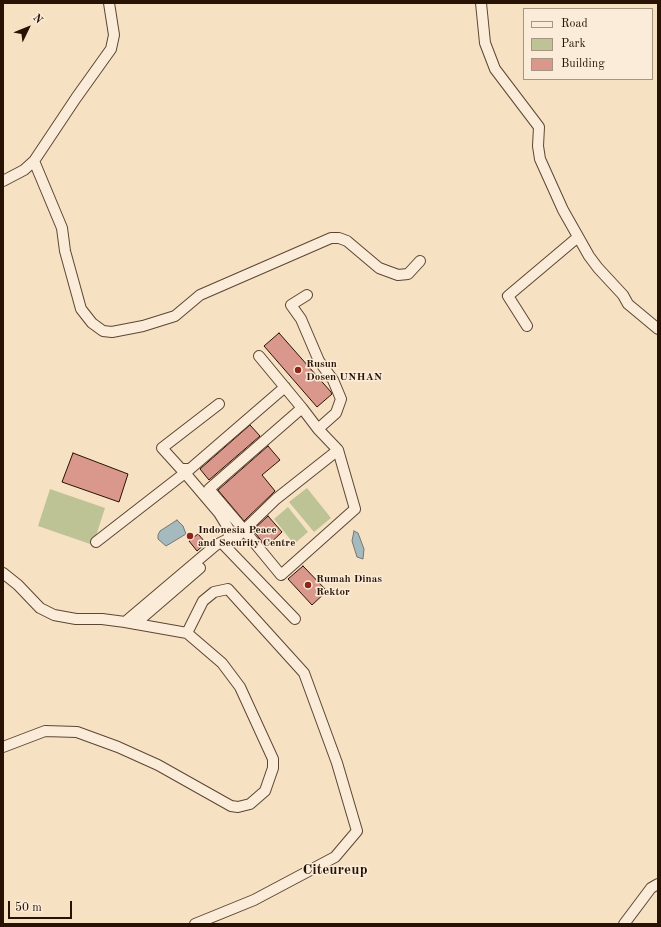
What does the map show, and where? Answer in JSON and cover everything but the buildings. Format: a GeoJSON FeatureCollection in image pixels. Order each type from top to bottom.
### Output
{"type":"FeatureCollection","features":[{"type":"Feature","properties":{"kind":"street"},"geometry":{"type":"LineString","coordinates":[[3,180],[24,170],[34,161],[111,49],[114,35],[110,3]]}},
{"type":"Feature","properties":{"kind":"street"},"geometry":{"type":"LineString","coordinates":[[481,3],[485,44],[495,69],[539,127],[538,146],[543,167],[578,237],[594,262],[623,295],[628,304],[658,329]]}},
{"type":"Feature","properties":{"kind":"street"},"geometry":{"type":"LineString","coordinates":[[34,161],[62,228],[65,251],[81,309],[92,323],[103,331],[112,332],[143,326],[175,316],[200,295],[331,238],[339,238],[347,241],[379,268],[398,275],[408,274],[420,261]]}},
{"type":"Feature","properties":{"kind":"street"},"geometry":{"type":"LineString","coordinates":[[527,326],[508,296],[578,237]]}},
{"type":"Feature","properties":{"kind":"street"},"geometry":{"type":"LineString","coordinates":[[307,294],[291,305],[301,319],[319,361],[333,380],[341,399],[336,413],[318,429]]}},
{"type":"Feature","properties":{"kind":"street"},"geometry":{"type":"LineString","coordinates":[[259,356],[302,408],[318,429],[338,450],[355,509],[281,575],[209,490],[302,408]]}},
{"type":"Feature","properties":{"kind":"street"},"geometry":{"type":"LineString","coordinates":[[96,542],[187,471],[285,387]]}},
{"type":"Feature","properties":{"kind":"street"},"geometry":{"type":"LineString","coordinates":[[218,404],[162,448],[181,469],[187,471],[219,512],[230,531],[226,542]]}},
{"type":"Feature","properties":{"kind":"street"},"geometry":{"type":"LineString","coordinates":[[130,623],[216,545],[233,540],[276,498],[338,450]]}},
{"type":"Feature","properties":{"kind":"street"},"geometry":{"type":"LineString","coordinates":[[226,542],[295,619]]}},
{"type":"Feature","properties":{"kind":"street"},"geometry":{"type":"LineString","coordinates":[[3,573],[18,585],[47,613],[76,619],[102,619],[188,633],[222,663],[240,687],[273,759],[271,779],[264,792],[244,807],[231,806],[158,765],[118,747],[77,732],[45,731],[33,734],[3,747]]}},
{"type":"Feature","properties":{"kind":"street"},"geometry":{"type":"LineString","coordinates":[[188,633],[203,601],[214,592],[228,589],[304,673],[337,763],[357,831],[335,858],[254,900],[195,924]]}},
{"type":"Feature","properties":{"kind":"street"},"geometry":{"type":"LineString","coordinates":[[624,924],[651,888],[658,884]]}},
{"type":"Feature","properties":{"kind":"green space"},"geometry":{"type":"Polygon","coordinates":[[[307,488],[331,518],[314,532],[289,502],[307,488]]]}},
{"type":"Feature","properties":{"kind":"green space"},"geometry":{"type":"Polygon","coordinates":[[[50,489],[105,508],[93,545],[38,526],[50,489]]]}},
{"type":"Feature","properties":{"kind":"green space"},"geometry":{"type":"Polygon","coordinates":[[[288,507],[308,532],[294,544],[274,519],[288,507]]]}},
{"type":"Feature","properties":{"kind":"water"},"geometry":{"type":"Polygon","coordinates":[[[177,520],[183,526],[186,534],[166,546],[158,539],[158,535],[160,531],[177,520]]]}},
{"type":"Feature","properties":{"kind":"water"},"geometry":{"type":"Polygon","coordinates":[[[354,531],[358,533],[364,549],[363,559],[357,557],[352,541],[354,531]]]}},
{"type":"Feature","properties":{"kind":"place","name":"Rusun Dosen UNHAN"},"geometry":{"type":"Point","coordinates":[298,370]}},
{"type":"Feature","properties":{"kind":"place","name":"Indonesia Peace and Security Centre"},"geometry":{"type":"Point","coordinates":[190,536]}},
{"type":"Feature","properties":{"kind":"place","name":"Rumah Dinas Rektor"},"geometry":{"type":"Point","coordinates":[308,585]}},
{"type":"Feature","properties":{"kind":"district","name":"Citeureup"},"geometry":{"type":"Point","coordinates":[335,870]}}]}
